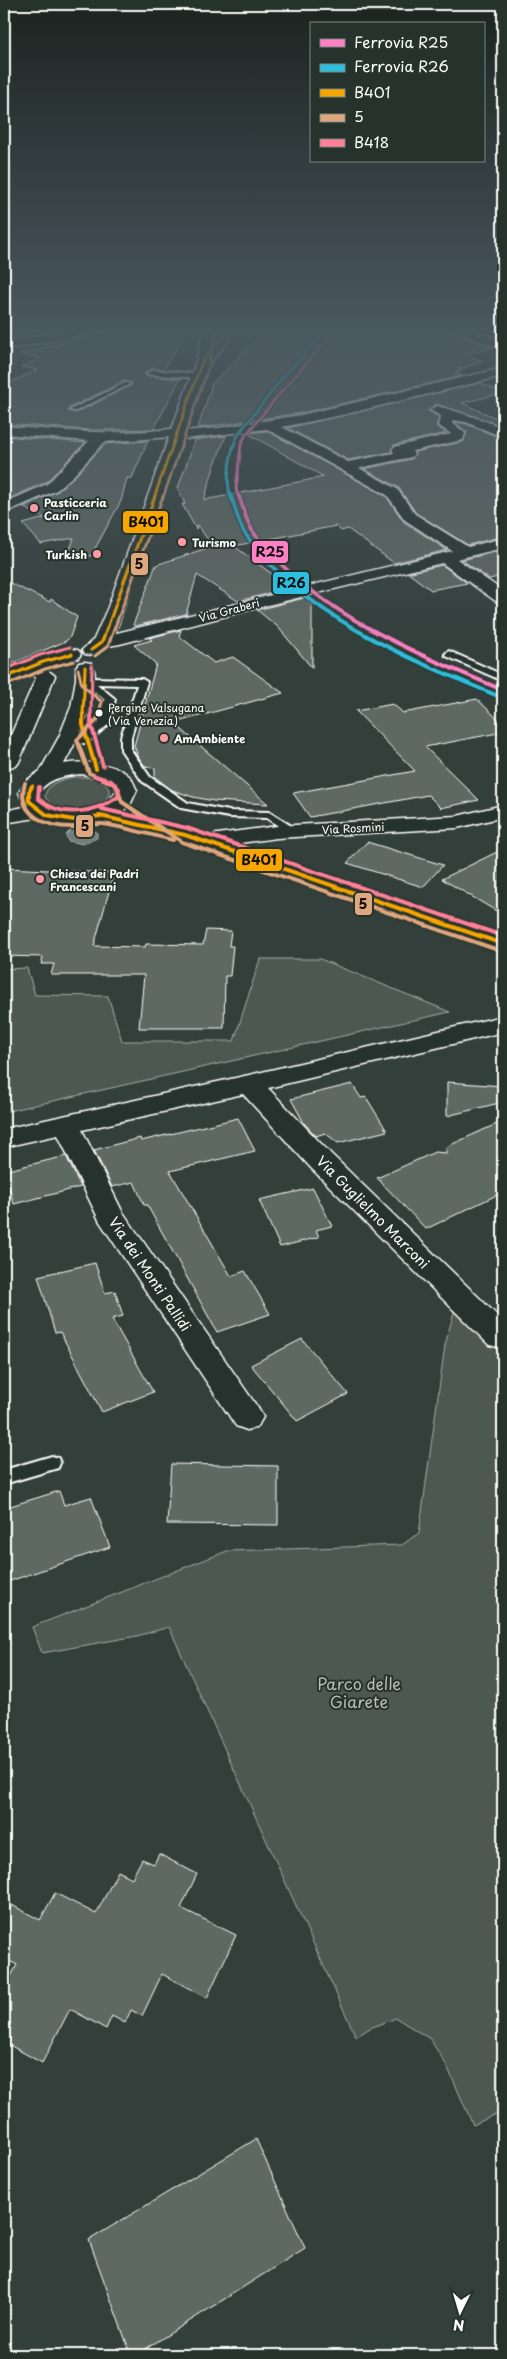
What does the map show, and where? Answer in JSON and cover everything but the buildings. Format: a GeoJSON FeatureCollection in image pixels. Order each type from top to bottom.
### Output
{"type":"FeatureCollection","features":[{"type":"Feature","properties":{"kind":"street"},"geometry":{"type":"LineString","coordinates":[[47,436],[100,438],[175,436]]}},
{"type":"Feature","properties":{"kind":"street"},"geometry":{"type":"LineString","coordinates":[[4,802],[30,789],[48,774],[65,748],[90,667],[177,436]]}},
{"type":"Feature","properties":{"kind":"street"},"geometry":{"type":"LineString","coordinates":[[289,436],[392,492],[410,517],[465,552]]}},
{"type":"Feature","properties":{"kind":"street"},"geometry":{"type":"LineString","coordinates":[[422,461],[399,450],[458,436]]}},
{"type":"Feature","properties":{"kind":"street"},"geometry":{"type":"LineString","coordinates":[[4,509],[52,487],[70,471],[100,438]]}},
{"type":"Feature","properties":{"kind":"street"},"geometry":{"type":"LineString","coordinates":[[345,467],[408,454]]}},
{"type":"Feature","properties":{"kind":"street","name":"Via Graberi"},"geometry":{"type":"LineString","coordinates":[[90,667],[444,557],[503,543]]}},
{"type":"Feature","properties":{"kind":"street"},"geometry":{"type":"LineString","coordinates":[[444,557],[503,598]]}},
{"type":"Feature","properties":{"kind":"street"},"geometry":{"type":"LineString","coordinates":[[4,678],[30,666],[72,654],[69,660],[70,663],[90,667]]}},
{"type":"Feature","properties":{"kind":"street"},"geometry":{"type":"LineString","coordinates":[[30,666],[46,676],[6,761],[30,789],[29,801],[39,811]]}},
{"type":"Feature","properties":{"kind":"street"},"geometry":{"type":"LineString","coordinates":[[90,667],[84,741],[96,769]]}},
{"type":"Feature","properties":{"kind":"street"},"geometry":{"type":"LineString","coordinates":[[4,817],[39,811],[67,819],[100,816],[114,810],[127,796],[127,787],[119,778],[96,769],[72,769],[48,774]]}},
{"type":"Feature","properties":{"kind":"street"},"geometry":{"type":"LineString","coordinates":[[127,796],[194,838]]}},
{"type":"Feature","properties":{"kind":"street","name":"Via Rosmini"},"geometry":{"type":"LineString","coordinates":[[194,838],[457,822],[503,811]]}},
{"type":"Feature","properties":{"kind":"street"},"geometry":{"type":"LineString","coordinates":[[100,816],[194,838],[503,944]]}},
{"type":"Feature","properties":{"kind":"street"},"geometry":{"type":"LineString","coordinates":[[4,1138],[249,1084],[503,1024]]}},
{"type":"Feature","properties":{"kind":"street","name":"Via Guglielmo Marconi"},"geometry":{"type":"LineString","coordinates":[[249,1084],[321,1161],[500,1337]]}},
{"type":"Feature","properties":{"kind":"street","name":"Via dei Monti Pallidi"},"geometry":{"type":"LineString","coordinates":[[66,1124],[110,1215],[247,1417]]}},
{"type":"Feature","properties":{"kind":"lane"},"geometry":{"type":"LineString","coordinates":[[449,654],[503,678]]}},
{"type":"Feature","properties":{"kind":"lane"},"geometry":{"type":"LineString","coordinates":[[84,741],[104,724],[110,699],[90,667]]}},
{"type":"Feature","properties":{"kind":"lane"},"geometry":{"type":"LineString","coordinates":[[90,667],[142,682],[126,737],[126,750],[146,779],[185,806],[229,814],[269,815],[292,831]]}},
{"type":"Feature","properties":{"kind":"lane"},"geometry":{"type":"LineString","coordinates":[[4,1477],[52,1463]]}},
{"type":"Feature","properties":{"kind":"green space"},"geometry":{"type":"Polygon","coordinates":[[[73,777],[88,778],[102,782],[109,789],[109,795],[96,806],[78,811],[59,808],[45,797],[51,785],[73,777]]]}},
{"type":"Feature","properties":{"kind":"green space"},"geometry":{"type":"Polygon","coordinates":[[[260,959],[320,959],[450,1012],[4,1112],[4,969],[27,968],[35,995],[108,996],[122,1041],[234,1041],[260,959]]]}},
{"type":"Feature","properties":{"kind":"green space","name":"Parco delle Giarete"},"geometry":{"type":"Polygon","coordinates":[[[455,1308],[503,1354],[503,2111],[473,2125],[447,2066],[430,2039],[396,2018],[370,2028],[356,2037],[169,1627],[137,1636],[42,1653],[32,1627],[227,1551],[402,1545],[419,1533],[445,1345],[455,1308]]]}},
{"type":"Feature","properties":{"kind":"shaded area"},"geometry":{"type":"Polygon","coordinates":[[[81,827],[89,828],[97,833],[97,838],[83,844],[68,841],[66,835],[71,830],[81,827]]]}},
{"type":"Feature","properties":{"kind":"rail line","name":"R26"},"geometry":{"type":"LineString","coordinates":[[237,436],[234,443],[228,489],[243,531],[274,569],[316,603],[365,634],[462,681],[500,697]]}},
{"type":"Feature","properties":{"kind":"rail line","name":"R25"},"geometry":{"type":"LineString","coordinates":[[246,436],[241,445],[236,489],[251,529],[282,566],[324,600],[372,629],[466,675],[503,690]]}},
{"type":"Feature","properties":{"kind":"transit line","name":"B401"},"geometry":{"type":"LineString","coordinates":[[91,650],[102,642],[116,607],[176,436]]}},
{"type":"Feature","properties":{"kind":"transit line","name":"5"},"geometry":{"type":"LineString","coordinates":[[95,656],[108,646],[123,610],[184,436]]}},
{"type":"Feature","properties":{"kind":"transit line","name":"B418"},"geometry":{"type":"LineString","coordinates":[[4,670],[40,655],[70,647]]}},
{"type":"Feature","properties":{"kind":"transit line","name":"B401"},"geometry":{"type":"LineString","coordinates":[[4,678],[43,662],[72,654]]}},
{"type":"Feature","properties":{"kind":"transit line","name":"5"},"geometry":{"type":"LineString","coordinates":[[7,685],[45,669],[74,661]]}},
{"type":"Feature","properties":{"kind":"transit line","name":"B418"},"geometry":{"type":"LineString","coordinates":[[92,666],[91,724],[103,766]]}},
{"type":"Feature","properties":{"kind":"transit line","name":"B401"},"geometry":{"type":"LineString","coordinates":[[85,667],[83,725],[96,769]]}},
{"type":"Feature","properties":{"kind":"transit line","name":"5"},"geometry":{"type":"LineString","coordinates":[[78,669],[82,685],[102,702],[97,720],[77,740],[89,773],[116,785],[122,802],[182,842],[501,951]]}},
{"type":"Feature","properties":{"kind":"transit line","name":"B418"},"geometry":{"type":"LineString","coordinates":[[39,787],[38,798],[46,805],[66,812],[89,810],[110,803],[118,797],[119,789],[111,781],[95,776]]}},
{"type":"Feature","properties":{"kind":"transit line","name":"5"},"geometry":{"type":"LineString","coordinates":[[25,783],[22,794],[23,803],[35,817],[54,825],[77,827],[101,824],[173,840]]}},
{"type":"Feature","properties":{"kind":"transit line","name":"B401"},"geometry":{"type":"LineString","coordinates":[[32,786],[29,792],[29,801],[47,815],[74,820],[100,816],[185,835],[503,944]]}},
{"type":"Feature","properties":{"kind":"transit line","name":"B418"},"geometry":{"type":"LineString","coordinates":[[102,809],[187,828],[503,936]]}},
{"type":"Feature","properties":{"kind":"place","name":"Pasticceria Carlin"},"geometry":{"type":"Point","coordinates":[34,508]}},
{"type":"Feature","properties":{"kind":"place","name":"Turismo"},"geometry":{"type":"Point","coordinates":[182,542]}},
{"type":"Feature","properties":{"kind":"place","name":"Turkish"},"geometry":{"type":"Point","coordinates":[97,554]}},
{"type":"Feature","properties":{"kind":"place","name":"Pergine Valsugana (Via Venezia)"},"geometry":{"type":"Point","coordinates":[99,713]}},
{"type":"Feature","properties":{"kind":"place","name":"AmAmbiente"},"geometry":{"type":"Point","coordinates":[164,738]}},
{"type":"Feature","properties":{"kind":"place","name":"Chiesa dei Padri Francescani"},"geometry":{"type":"Point","coordinates":[40,879]}}]}
